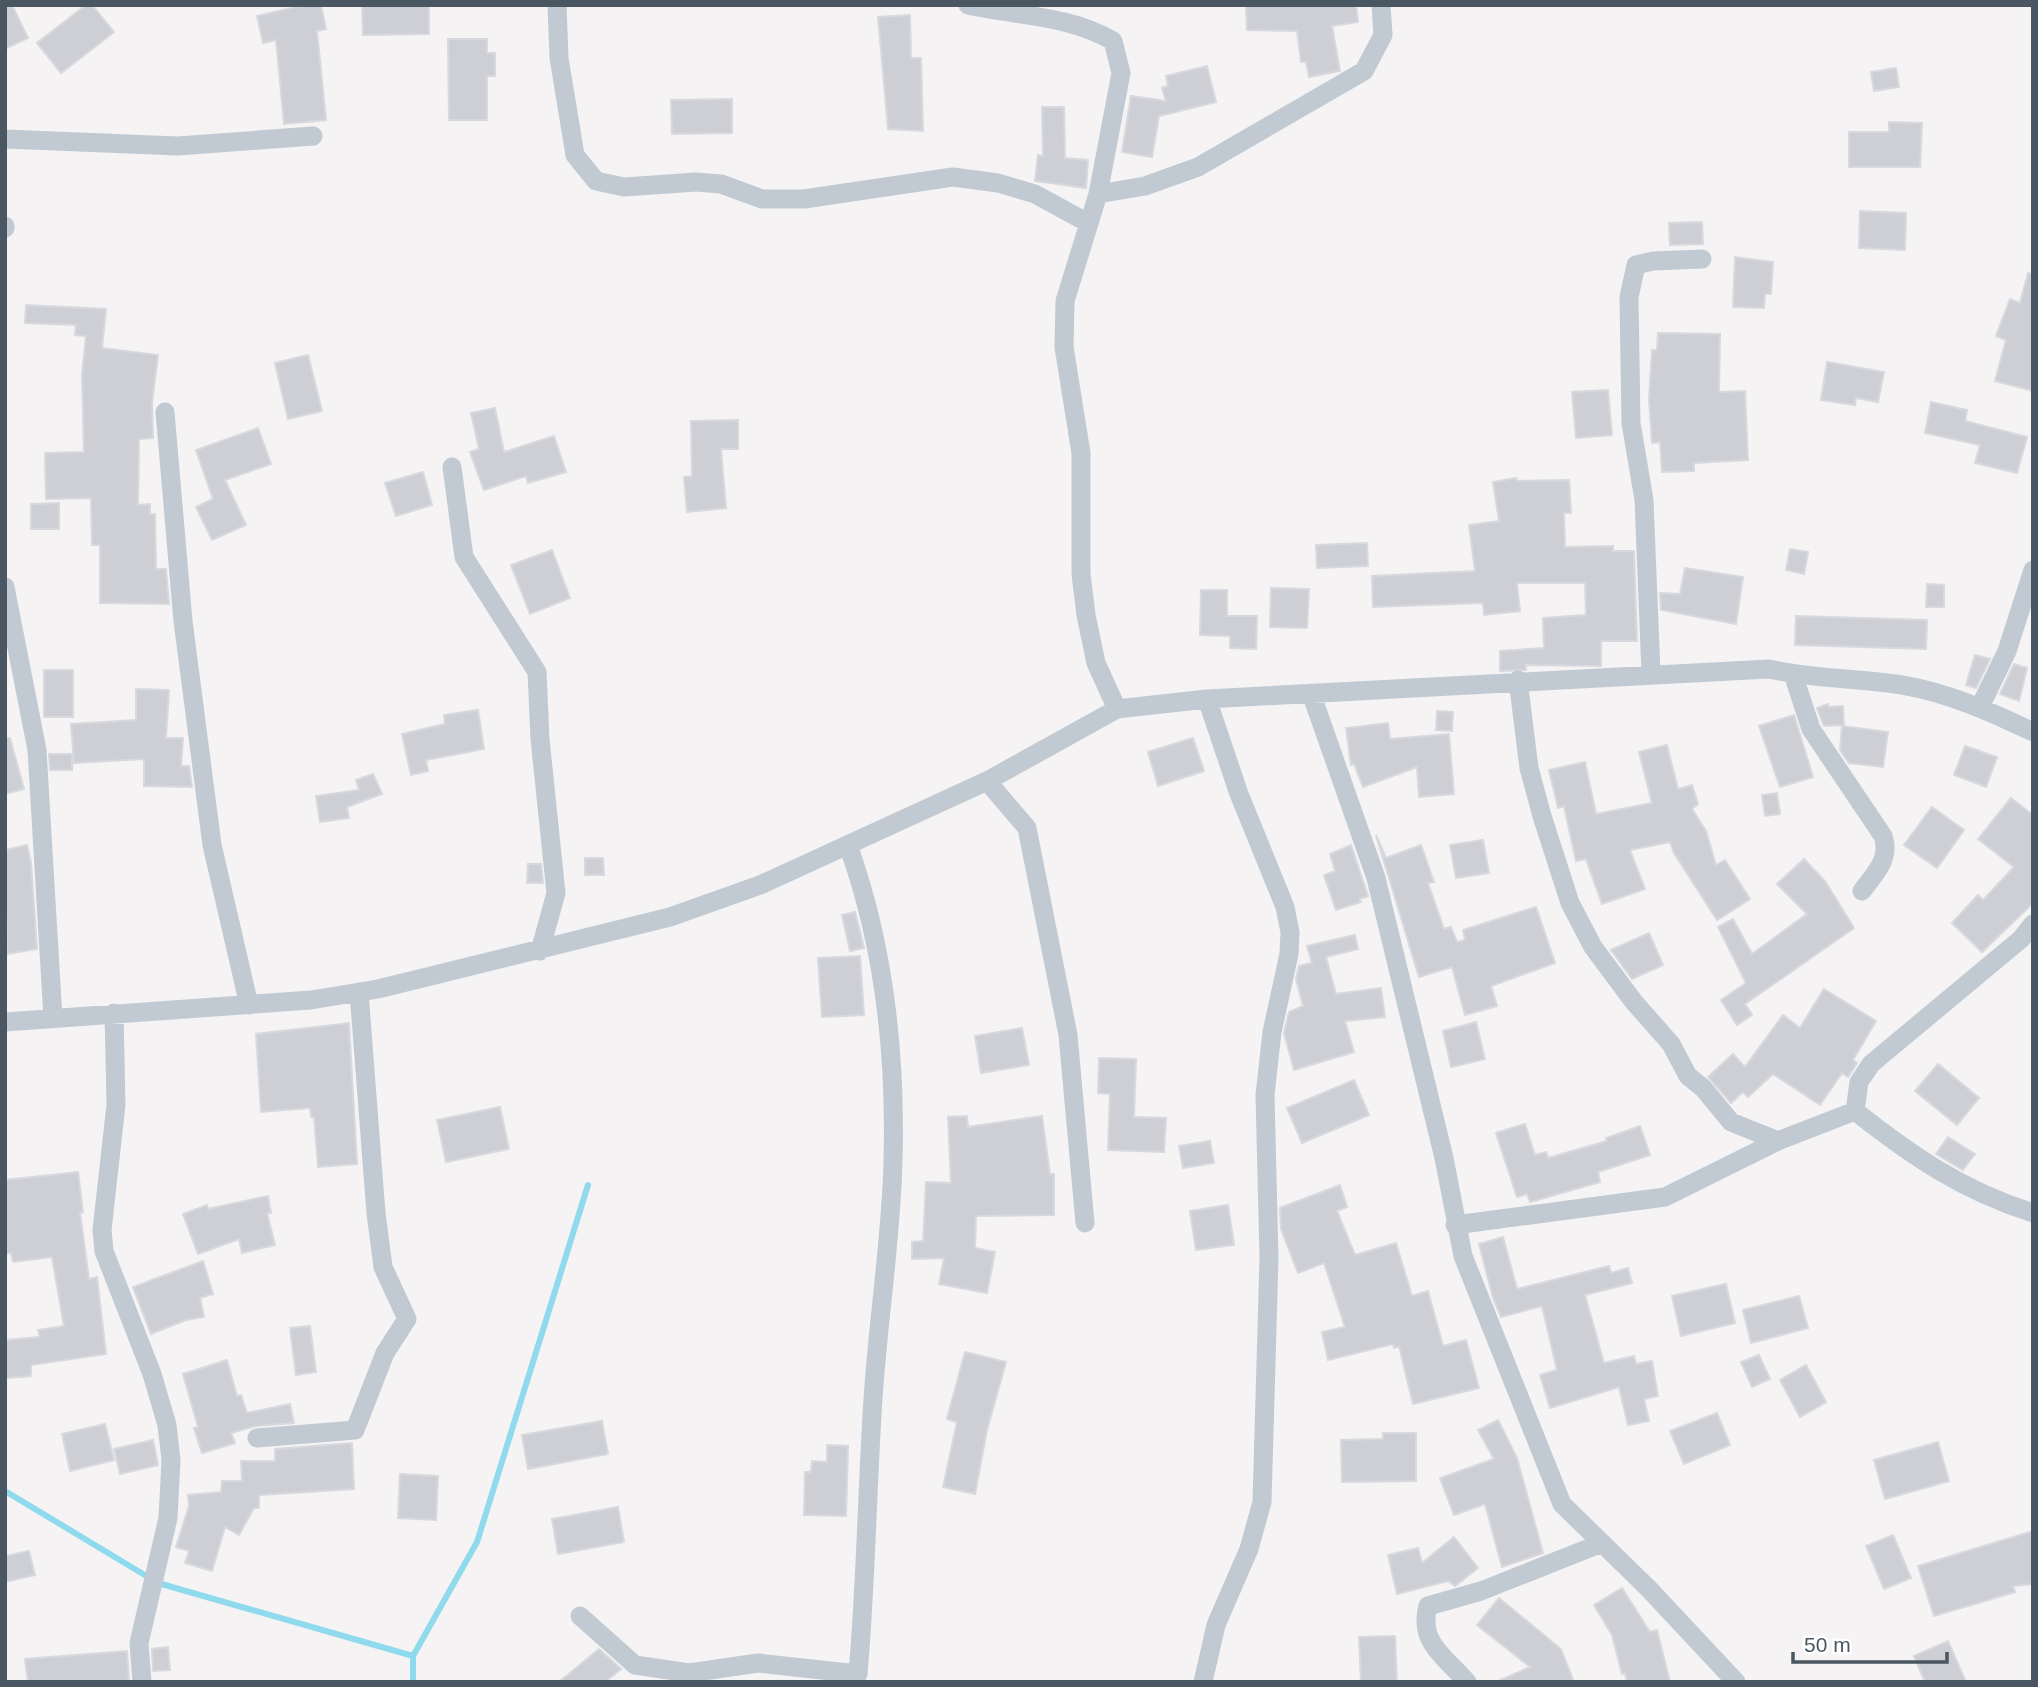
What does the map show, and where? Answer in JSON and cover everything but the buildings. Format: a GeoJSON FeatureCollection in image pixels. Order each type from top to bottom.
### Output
{"type":"FeatureCollection","features":[{"type":"Feature","properties":{"kind":"street"},"geometry":{"type":"LineString","coordinates":[[557,5],[559,58],[575,155],[596,181],[624,187],[696,182],[721,184],[762,199],[804,199],[953,177],[998,183],[1035,194],[1088,223]]}},
{"type":"Feature","properties":{"kind":"street"},"geometry":{"type":"LineString","coordinates":[[968,5],[1048,17],[1099,33],[1113,41],[1121,73],[1098,194],[1065,301],[1064,347],[1081,453],[1081,574],[1086,615],[1096,663],[1117,709]]}},
{"type":"Feature","properties":{"kind":"street"},"geometry":{"type":"LineString","coordinates":[[1098,194],[1145,186],[1198,167],[1364,72],[1383,35],[1381,5]]}},
{"type":"Feature","properties":{"kind":"street"},"geometry":{"type":"LineString","coordinates":[[5,139],[178,146],[313,135]]}},
{"type":"Feature","properties":{"kind":"street"},"geometry":{"type":"LineString","coordinates":[[1651,673],[1644,500],[1631,423],[1629,297],[1636,265],[1653,261],[1702,259]]}},
{"type":"Feature","properties":{"kind":"street"},"geometry":{"type":"LineString","coordinates":[[165,412],[183,621],[212,845],[250,1005]]}},
{"type":"Feature","properties":{"kind":"street"},"geometry":{"type":"LineString","coordinates":[[452,467],[464,556],[537,672],[540,739],[556,893],[540,951]]}},
{"type":"Feature","properties":{"kind":"street"},"geometry":{"type":"LineString","coordinates":[[1980,707],[2007,651],[2033,570]]}},
{"type":"Feature","properties":{"kind":"street"},"geometry":{"type":"LineString","coordinates":[[5,587],[37,750],[53,1018]]}},
{"type":"Feature","properties":{"kind":"street"},"geometry":{"type":"LineString","coordinates":[[5,1022],[250,1005],[359,992],[540,951],[670,917],[760,885],[987,781],[1117,709],[1207,699],[1518,680],[1769,669],[1793,674],[1903,685],[1980,707],[2033,732]]}},
{"type":"Feature","properties":{"kind":"street"},"geometry":{"type":"LineString","coordinates":[[1793,674],[1811,729],[1883,836],[1887,848],[1885,861],[1862,891]]}},
{"type":"Feature","properties":{"kind":"street"},"geometry":{"type":"LineString","coordinates":[[1518,680],[1529,768],[1542,816],[1570,903],[1593,947],[1634,1002],[1671,1044],[1688,1076],[1703,1088],[1731,1122],[1778,1141]]}},
{"type":"Feature","properties":{"kind":"street"},"geometry":{"type":"LineString","coordinates":[[1311,694],[1376,878],[1444,1158],[1463,1256],[1562,1504],[1736,1682]]}},
{"type":"Feature","properties":{"kind":"street"},"geometry":{"type":"LineString","coordinates":[[1203,1682],[1216,1625],[1249,1549],[1262,1502],[1269,1258],[1265,1095],[1272,1032],[1289,954],[1290,932],[1285,907],[1239,794],[1207,699]]}},
{"type":"Feature","properties":{"kind":"street"},"geometry":{"type":"LineString","coordinates":[[987,781],[1027,828],[1068,1035],[1085,1223]]}},
{"type":"Feature","properties":{"kind":"street"},"geometry":{"type":"LineString","coordinates":[[580,1616],[635,1665],[689,1673],[758,1662],[858,1674],[867,1568],[873,1401],[893,1165],[894,1100],[883,985],[863,888],[848,845]]}},
{"type":"Feature","properties":{"kind":"street"},"geometry":{"type":"LineString","coordinates":[[1855,1111],[1859,1082],[1871,1064],[2021,939],[2033,924]]}},
{"type":"Feature","properties":{"kind":"street"},"geometry":{"type":"LineString","coordinates":[[257,1438],[355,1430],[386,1353],[407,1319],[383,1267],[376,1213],[359,992]]}},
{"type":"Feature","properties":{"kind":"street"},"geometry":{"type":"LineString","coordinates":[[114,1013],[116,1105],[102,1230],[104,1251],[152,1374],[167,1425],[171,1460],[168,1518],[139,1643],[142,1682]]}},
{"type":"Feature","properties":{"kind":"street"},"geometry":{"type":"LineString","coordinates":[[1455,1225],[1665,1197],[1778,1141],[1855,1111]]}},
{"type":"Feature","properties":{"kind":"street"},"geometry":{"type":"LineString","coordinates":[[1855,1111],[1904,1149],[1963,1187],[2033,1213]]}},
{"type":"Feature","properties":{"kind":"street"},"geometry":{"type":"LineString","coordinates":[[1467,1682],[1430,1642],[1424,1622],[1428,1606],[1481,1591],[1602,1543]]}},
{"type":"Feature","properties":{"kind":"waterway"},"geometry":{"type":"LineString","coordinates":[[413,1682],[413,1656],[477,1542],[588,1185]]}},
{"type":"Feature","properties":{"kind":"waterway"},"geometry":{"type":"LineString","coordinates":[[5,1491],[158,1583],[413,1656]]}}]}
